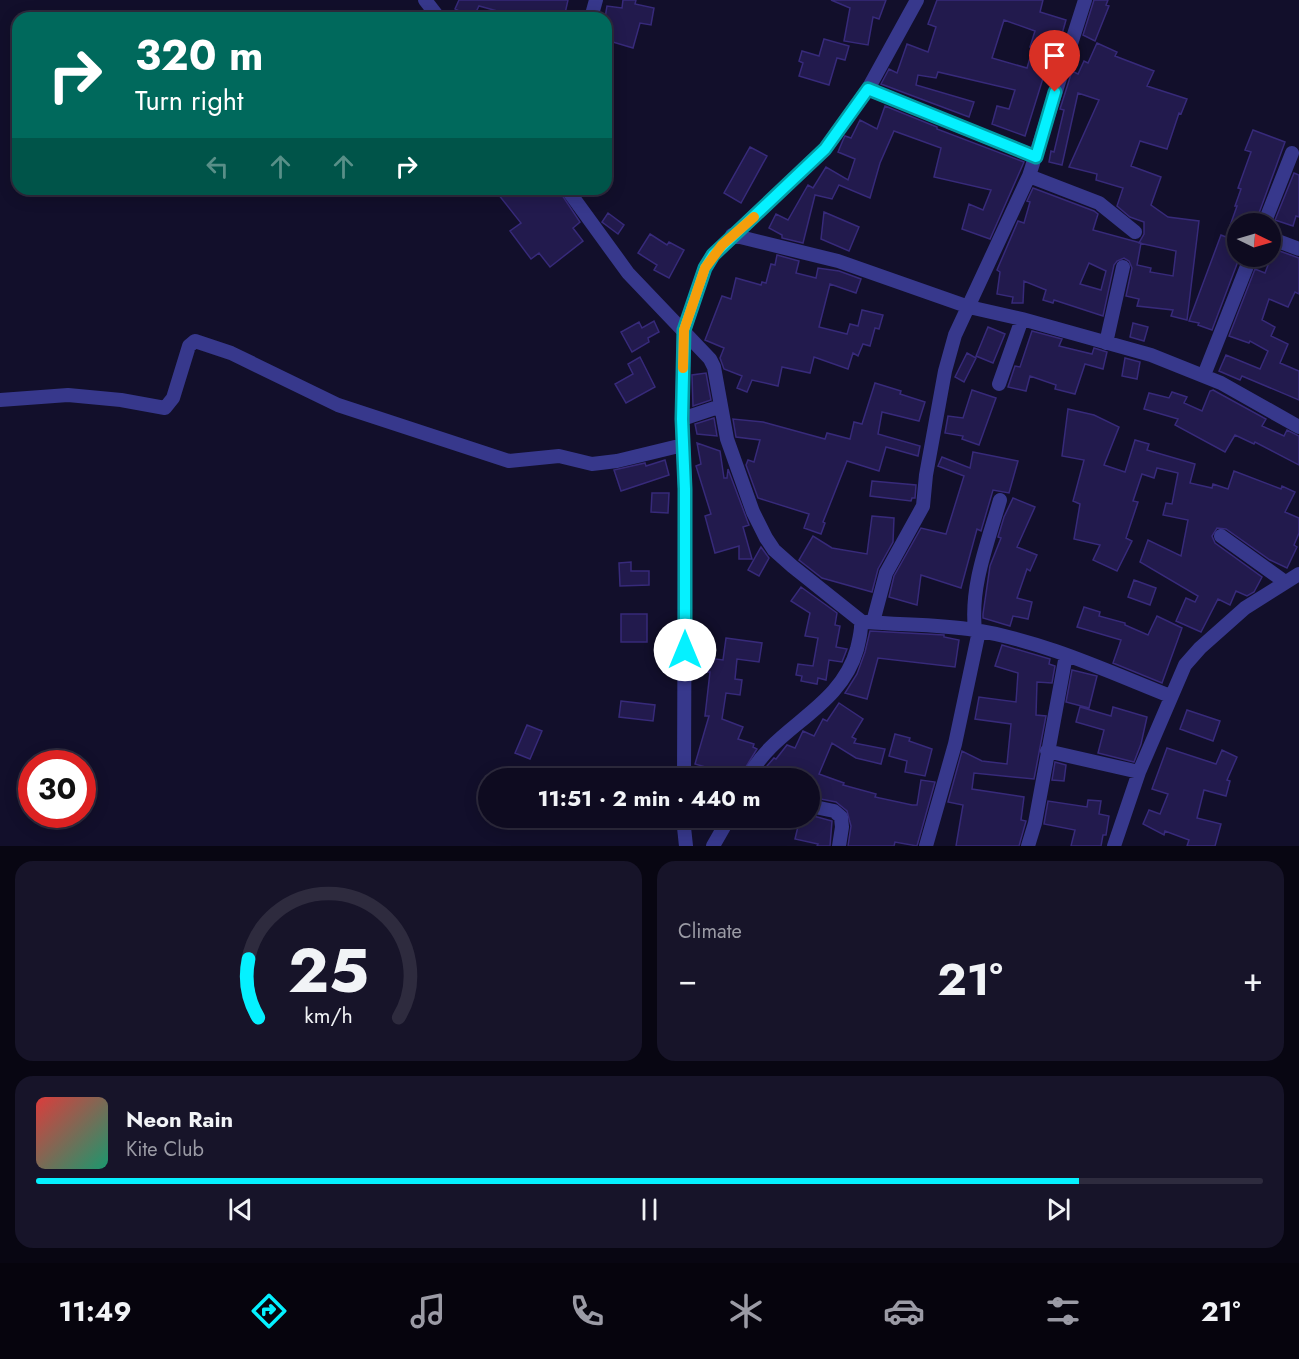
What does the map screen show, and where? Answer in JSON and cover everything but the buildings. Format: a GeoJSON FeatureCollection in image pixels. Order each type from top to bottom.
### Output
{"type":"FeatureCollection","features":[{"type":"Feature","properties":{"kind":"street"},"geometry":{"type":"LineString","coordinates":[[425,0],[434,12]]}},
{"type":"Feature","properties":{"kind":"street"},"geometry":{"type":"LineString","coordinates":[[684,768],[683,445],[678,326],[713,255],[825,149],[868,89],[917,0]]}},
{"type":"Feature","properties":{"kind":"street"},"geometry":{"type":"LineString","coordinates":[[753,768],[764,754],[817,709],[852,666],[861,629],[867,622],[886,573],[923,506],[945,371],[955,335],[1029,176],[1085,0]]}},
{"type":"Feature","properties":{"kind":"street"},"geometry":{"type":"LineString","coordinates":[[868,89],[1036,157]]}},
{"type":"Feature","properties":{"kind":"street"},"geometry":{"type":"LineString","coordinates":[[1268,213],[1292,153]]}},
{"type":"Feature","properties":{"kind":"street"},"geometry":{"type":"LineString","coordinates":[[1029,176],[1099,203],[1135,232]]}},
{"type":"Feature","properties":{"kind":"street"},"geometry":{"type":"LineString","coordinates":[[571,195],[628,273],[703,351],[714,367],[727,439],[753,512],[774,550],[792,566],[867,622],[977,630],[1066,655],[1170,696]]}},
{"type":"Feature","properties":{"kind":"street"},"geometry":{"type":"LineString","coordinates":[[732,235],[838,261],[969,308],[1022,319],[1151,355],[1204,375],[1256,401],[1299,427]]}},
{"type":"Feature","properties":{"kind":"street"},"geometry":{"type":"LineString","coordinates":[[1281,242],[1299,249]]}},
{"type":"Feature","properties":{"kind":"street"},"geometry":{"type":"LineString","coordinates":[[1106,343],[1124,267]]}},
{"type":"Feature","properties":{"kind":"street"},"geometry":{"type":"LineString","coordinates":[[1204,375],[1247,267]]}},
{"type":"Feature","properties":{"kind":"street"},"geometry":{"type":"LineString","coordinates":[[999,384],[1022,319]]}},
{"type":"Feature","properties":{"kind":"street"},"geometry":{"type":"LineString","coordinates":[[0,400],[68,395],[121,400],[165,408],[173,399],[189,346],[195,340],[231,353],[338,405],[486,456],[509,461],[559,456],[592,464],[617,461],[683,445]]}},
{"type":"Feature","properties":{"kind":"street"},"geometry":{"type":"LineString","coordinates":[[682,419],[720,406]]}},
{"type":"Feature","properties":{"kind":"street"},"geometry":{"type":"LineString","coordinates":[[926,846],[955,744],[977,630],[974,599],[1000,500]]}},
{"type":"Feature","properties":{"kind":"street"},"geometry":{"type":"LineString","coordinates":[[1221,536],[1285,582]]}},
{"type":"Feature","properties":{"kind":"street"},"geometry":{"type":"LineString","coordinates":[[1114,846],[1139,772],[1185,665],[1200,648],[1245,608],[1299,574]]}},
{"type":"Feature","properties":{"kind":"street"},"geometry":{"type":"LineString","coordinates":[[1028,846],[1035,823],[1066,655]]}},
{"type":"Feature","properties":{"kind":"street"},"geometry":{"type":"LineString","coordinates":[[1047,751],[1139,772]]}},
{"type":"Feature","properties":{"kind":"street"},"geometry":{"type":"LineString","coordinates":[[820,808],[834,811],[841,817],[839,846]]}},
{"type":"Feature","properties":{"kind":"street"},"geometry":{"type":"LineString","coordinates":[[684,828],[686,846]]}},
{"type":"Feature","properties":{"kind":"street"},"geometry":{"type":"LineString","coordinates":[[713,846],[723,828]]}},
{"type":"Feature","properties":{"kind":"slow traffic"},"geometry":{"type":"LineString","coordinates":[[683,368],[684,330],[705,268],[722,245],[754,217]]}},
{"type":"Feature","properties":{"kind":"route"},"geometry":{"type":"LineString","coordinates":[[685,650],[685,489],[682,419],[684,330],[705,268],[713,255],[825,149],[868,89],[1036,157],[1055,92]]}}]}
